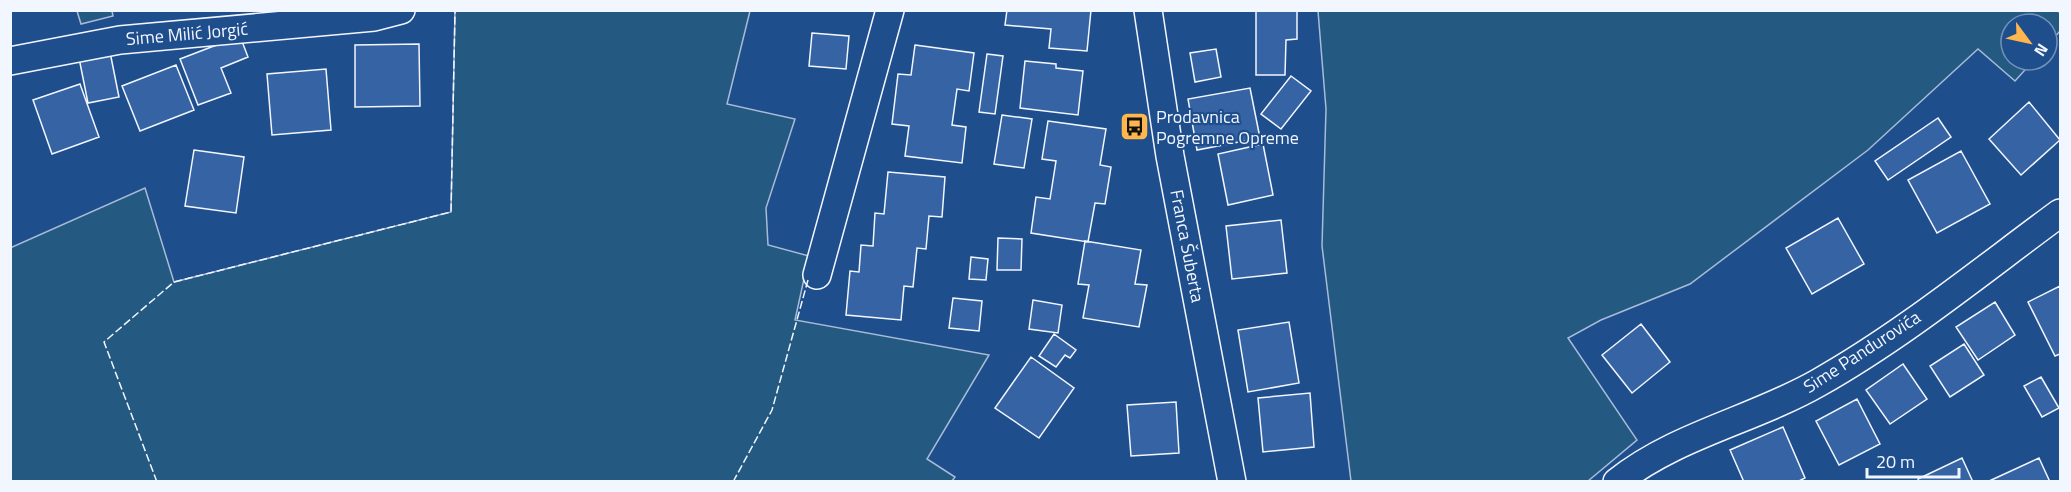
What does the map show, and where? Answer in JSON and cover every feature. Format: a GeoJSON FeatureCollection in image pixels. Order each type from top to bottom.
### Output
{"type":"FeatureCollection","features":[{"type":"Feature","properties":{"kind":"street","name":"Sime Milić Jorgić"},"geometry":{"type":"LineString","coordinates":[[10,61],[120,40],[374,17],[401,10]]}},
{"type":"Feature","properties":{"kind":"street"},"geometry":{"type":"LineString","coordinates":[[817,275],[890,10]]}},
{"type":"Feature","properties":{"kind":"street","name":"Franca Šuberta"},"geometry":{"type":"LineString","coordinates":[[1148,10],[1170,156],[1232,482]]}},
{"type":"Feature","properties":{"kind":"street","name":"Sime Pandurovića"},"geometry":{"type":"LineString","coordinates":[[1617,482],[1659,453],[1816,384],[1871,350],[2061,213]]}},
{"type":"Feature","properties":{"kind":"shaded area"},"geometry":{"type":"Polygon","coordinates":[[[77,11],[112,11],[113,16],[81,24],[77,11]]]}},
{"type":"Feature","properties":{"kind":"shaded area"},"geometry":{"type":"Polygon","coordinates":[[[455,11],[750,11],[727,104],[795,119],[766,208],[768,245],[809,256],[795,320],[989,355],[927,459],[955,477],[952,481],[11,481],[10,248],[145,188],[174,282],[451,212],[455,11]]]}},
{"type":"Feature","properties":{"kind":"shaded area"},"geometry":{"type":"Polygon","coordinates":[[[1318,11],[2059,12],[1999,12],[1999,67],[1978,49],[1868,150],[1690,284],[1601,320],[1568,338],[1637,440],[1588,481],[1351,481],[1322,246],[1326,109],[1318,11]]]}},
{"type":"Feature","properties":{"kind":"shaded area"},"geometry":{"type":"Polygon","coordinates":[[[2005,72],[2023,72],[2015,81],[2005,72]]]}},
{"type":"Feature","properties":{"kind":"building"},"geometry":{"type":"Polygon","coordinates":[[[1007,10],[1091,10],[1087,51],[1049,48],[1051,29],[1005,25],[1007,10]]]}},
{"type":"Feature","properties":{"kind":"building"},"geometry":{"type":"Polygon","coordinates":[[[1256,10],[1297,10],[1297,39],[1286,40],[1285,75],[1256,75],[1256,10]]]}},
{"type":"Feature","properties":{"kind":"building"},"geometry":{"type":"Polygon","coordinates":[[[812,33],[849,36],[846,69],[809,66],[812,33]]]}},
{"type":"Feature","properties":{"kind":"building"},"geometry":{"type":"Polygon","coordinates":[[[240,36],[248,57],[221,68],[231,93],[198,105],[180,59],[240,36]]]}},
{"type":"Feature","properties":{"kind":"building"},"geometry":{"type":"Polygon","coordinates":[[[419,44],[420,106],[355,107],[355,45],[419,44]]]}},
{"type":"Feature","properties":{"kind":"building"},"geometry":{"type":"Polygon","coordinates":[[[915,45],[974,53],[969,91],[957,89],[952,125],[966,127],[962,163],[905,156],[909,126],[892,124],[898,74],[911,75],[915,45]]]}},
{"type":"Feature","properties":{"kind":"building"},"geometry":{"type":"Polygon","coordinates":[[[1216,49],[1221,77],[1195,82],[1190,53],[1216,49]]]}},
{"type":"Feature","properties":{"kind":"building"},"geometry":{"type":"Polygon","coordinates":[[[110,52],[119,97],[88,103],[79,58],[110,52]]]}},
{"type":"Feature","properties":{"kind":"building"},"geometry":{"type":"Polygon","coordinates":[[[987,54],[1003,56],[995,114],[979,112],[987,54]]]}},
{"type":"Feature","properties":{"kind":"building"},"geometry":{"type":"Polygon","coordinates":[[[1025,61],[1056,64],[1056,68],[1083,71],[1078,115],[1020,108],[1025,61]]]}},
{"type":"Feature","properties":{"kind":"building"},"geometry":{"type":"Polygon","coordinates":[[[176,65],[194,110],[140,131],[122,86],[176,65]]]}},
{"type":"Feature","properties":{"kind":"building"},"geometry":{"type":"Polygon","coordinates":[[[326,69],[331,130],[272,135],[267,74],[326,69]]]}},
{"type":"Feature","properties":{"kind":"building"},"geometry":{"type":"Polygon","coordinates":[[[1291,76],[1311,91],[1281,129],[1261,114],[1291,76]]]}},
{"type":"Feature","properties":{"kind":"building"},"geometry":{"type":"Polygon","coordinates":[[[80,84],[99,137],[52,154],[33,100],[80,84]]]}},
{"type":"Feature","properties":{"kind":"building"},"geometry":{"type":"Polygon","coordinates":[[[1250,88],[1260,138],[1197,150],[1188,99],[1250,88]]]}},
{"type":"Feature","properties":{"kind":"building"},"geometry":{"type":"Polygon","coordinates":[[[2029,102],[2060,140],[2021,175],[1989,139],[2029,102]]]}},
{"type":"Feature","properties":{"kind":"building"},"geometry":{"type":"Polygon","coordinates":[[[1002,115],[1032,119],[1024,168],[994,164],[1002,115]]]}},
{"type":"Feature","properties":{"kind":"building"},"geometry":{"type":"Polygon","coordinates":[[[1938,118],[1951,137],[1888,180],[1875,161],[1938,118]]]}},
{"type":"Feature","properties":{"kind":"building"},"geometry":{"type":"Polygon","coordinates":[[[1048,121],[1106,129],[1100,165],[1111,167],[1105,204],[1095,203],[1088,242],[1031,233],[1036,197],[1050,199],[1056,161],[1042,159],[1048,121]]]}},
{"type":"Feature","properties":{"kind":"building"},"geometry":{"type":"Polygon","coordinates":[[[1263,144],[1273,195],[1228,205],[1218,154],[1263,144]]]}},
{"type":"Feature","properties":{"kind":"building"},"geometry":{"type":"Polygon","coordinates":[[[194,150],[244,157],[236,213],[185,206],[194,150]]]}},
{"type":"Feature","properties":{"kind":"building"},"geometry":{"type":"Polygon","coordinates":[[[1961,151],[1990,204],[1937,233],[1908,180],[1961,151]]]}},
{"type":"Feature","properties":{"kind":"building"},"geometry":{"type":"Polygon","coordinates":[[[888,172],[945,177],[942,217],[929,216],[926,249],[917,248],[913,287],[904,286],[901,320],[846,315],[850,271],[859,272],[861,245],[873,246],[875,213],[884,214],[888,172]]]}},
{"type":"Feature","properties":{"kind":"building"},"geometry":{"type":"Polygon","coordinates":[[[1838,218],[1864,264],[1812,294],[1786,248],[1838,218]]]}},
{"type":"Feature","properties":{"kind":"building"},"geometry":{"type":"Polygon","coordinates":[[[1281,220],[1287,273],[1232,279],[1226,226],[1281,220]]]}},
{"type":"Feature","properties":{"kind":"building"},"geometry":{"type":"Polygon","coordinates":[[[998,238],[1022,239],[1021,270],[997,270],[998,238]]]}},
{"type":"Feature","properties":{"kind":"building"},"geometry":{"type":"Polygon","coordinates":[[[1085,241],[1141,250],[1135,284],[1147,285],[1139,327],[1083,318],[1089,285],[1078,284],[1085,241]]]}},
{"type":"Feature","properties":{"kind":"building"},"geometry":{"type":"Polygon","coordinates":[[[971,257],[988,259],[986,280],[969,279],[971,257]]]}},
{"type":"Feature","properties":{"kind":"building"},"geometry":{"type":"Polygon","coordinates":[[[2060,286],[2060,354],[2055,356],[2028,302],[2060,286]]]}},
{"type":"Feature","properties":{"kind":"building"},"geometry":{"type":"Polygon","coordinates":[[[953,298],[982,301],[979,331],[949,328],[953,298]]]}},
{"type":"Feature","properties":{"kind":"building"},"geometry":{"type":"Polygon","coordinates":[[[1033,300],[1062,305],[1058,333],[1029,329],[1033,300]]]}},
{"type":"Feature","properties":{"kind":"building"},"geometry":{"type":"Polygon","coordinates":[[[1995,302],[2015,335],[1978,360],[1956,327],[1995,302]]]}},
{"type":"Feature","properties":{"kind":"building"},"geometry":{"type":"Polygon","coordinates":[[[1289,322],[1299,383],[1248,392],[1238,330],[1289,322]]]}},
{"type":"Feature","properties":{"kind":"building"},"geometry":{"type":"Polygon","coordinates":[[[1641,324],[1670,362],[1632,393],[1602,355],[1641,324]]]}},
{"type":"Feature","properties":{"kind":"building"},"geometry":{"type":"Polygon","coordinates":[[[1054,334],[1076,350],[1070,358],[1065,355],[1056,367],[1039,356],[1054,334]]]}},
{"type":"Feature","properties":{"kind":"building"},"geometry":{"type":"Polygon","coordinates":[[[1964,344],[1984,375],[1950,397],[1930,366],[1964,344]]]}},
{"type":"Feature","properties":{"kind":"building"},"geometry":{"type":"Polygon","coordinates":[[[1031,357],[1074,388],[1039,438],[995,408],[1031,357]]]}},
{"type":"Feature","properties":{"kind":"building"},"geometry":{"type":"Polygon","coordinates":[[[1903,364],[1927,399],[1890,424],[1866,390],[1903,364]]]}},
{"type":"Feature","properties":{"kind":"building"},"geometry":{"type":"Polygon","coordinates":[[[2041,377],[2059,408],[2042,417],[2024,386],[2041,377]]]}},
{"type":"Feature","properties":{"kind":"building"},"geometry":{"type":"Polygon","coordinates":[[[1310,393],[1314,447],[1263,452],[1258,398],[1310,393]]]}},
{"type":"Feature","properties":{"kind":"building"},"geometry":{"type":"Polygon","coordinates":[[[1857,399],[1880,444],[1839,465],[1816,421],[1857,399]]]}},
{"type":"Feature","properties":{"kind":"building"},"geometry":{"type":"Polygon","coordinates":[[[1176,402],[1179,453],[1131,456],[1127,405],[1176,402]]]}},
{"type":"Feature","properties":{"kind":"building"},"geometry":{"type":"Polygon","coordinates":[[[1783,427],[1805,478],[1797,482],[1744,482],[1730,450],[1783,427]]]}},
{"type":"Feature","properties":{"kind":"building"},"geometry":{"type":"Polygon","coordinates":[[[1962,458],[1973,482],[1919,482],[1918,479],[1962,458]]]}},
{"type":"Feature","properties":{"kind":"building"},"geometry":{"type":"Polygon","coordinates":[[[2039,458],[2050,482],[1987,482],[2039,458]]]}},
{"type":"Feature","properties":{"kind":"fence"},"geometry":{"type":"LineString","coordinates":[[157,482],[104,342],[174,282],[451,212],[455,11],[459,10]]}},
{"type":"Feature","properties":{"kind":"fence"},"geometry":{"type":"LineString","coordinates":[[733,482],[772,410],[808,280]]}},
{"type":"Feature","properties":{"kind":"place","name":"Prodavnica Pogremne Opreme"},"geometry":{"type":"Point","coordinates":[1135,127]}}]}
